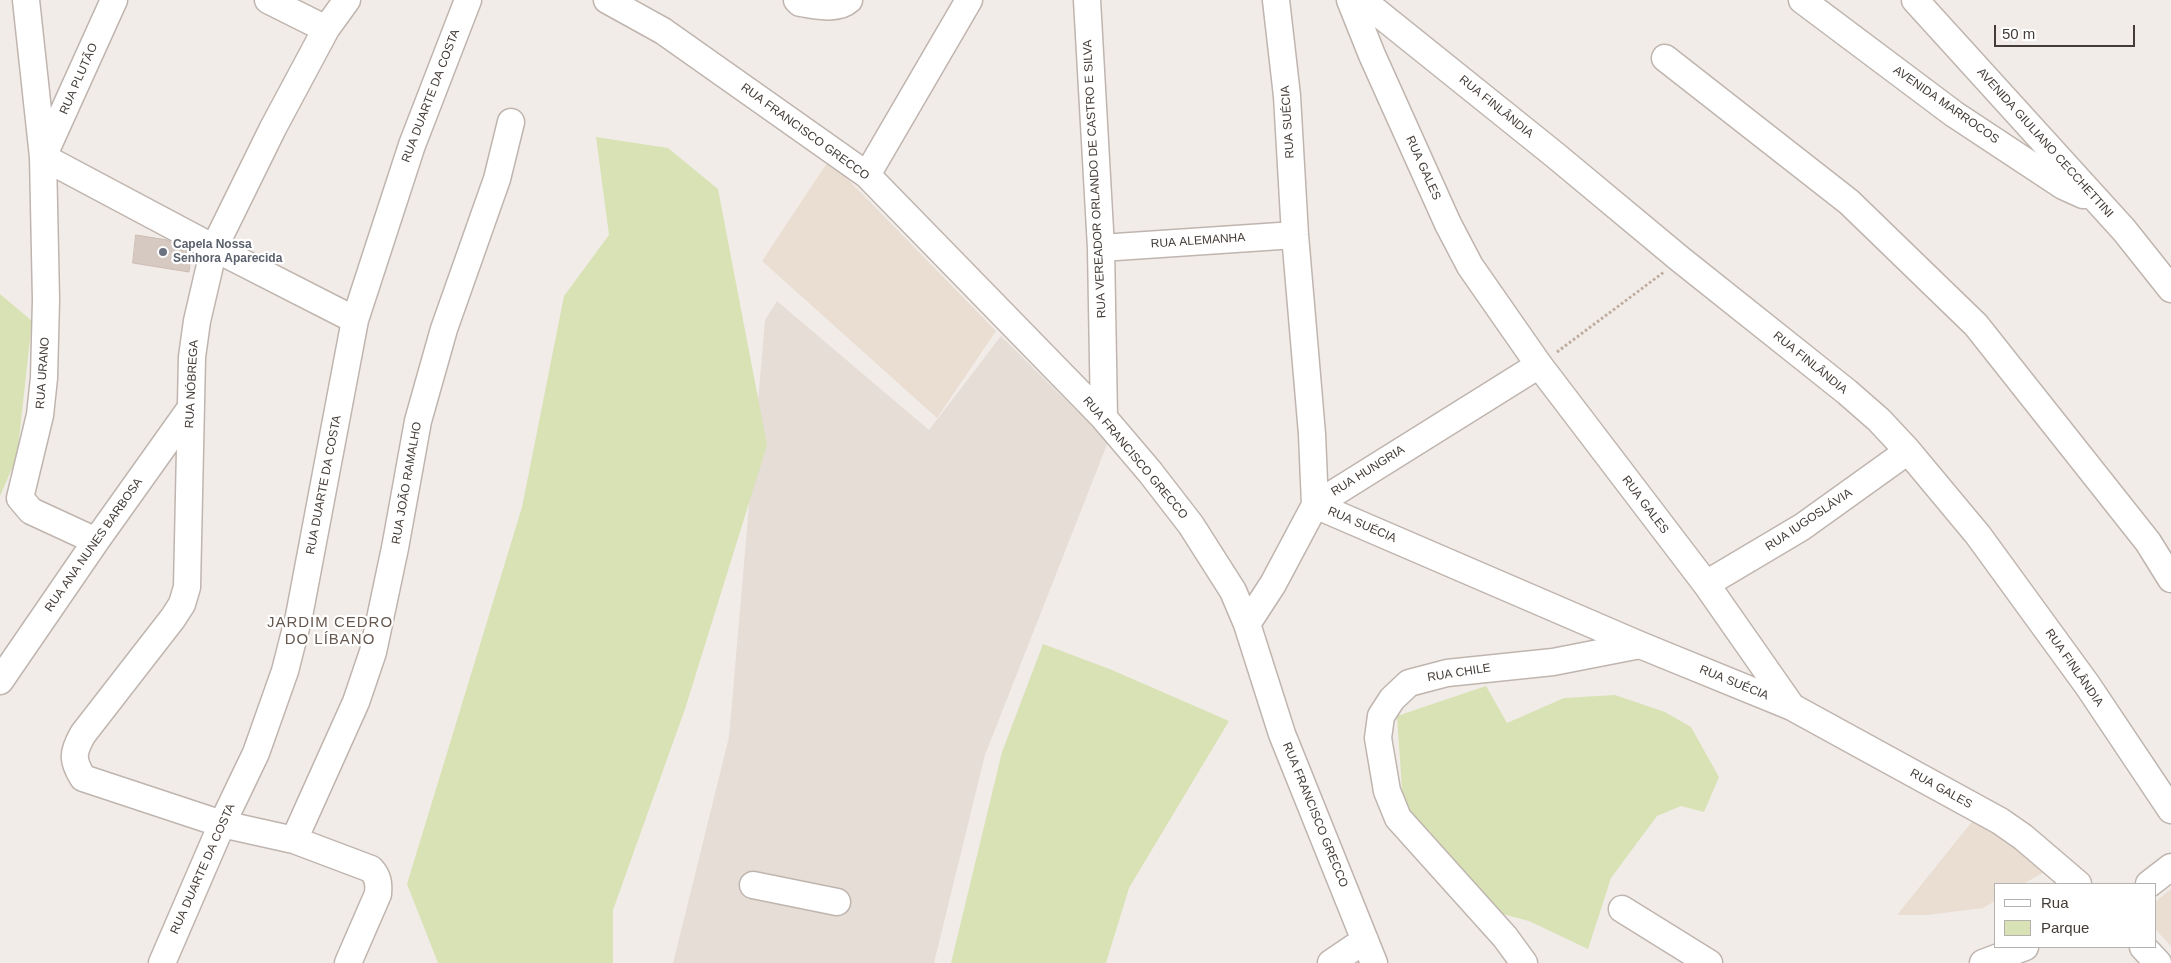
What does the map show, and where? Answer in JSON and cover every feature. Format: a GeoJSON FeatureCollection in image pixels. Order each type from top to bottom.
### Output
{"type":"FeatureCollection","features":[{"type":"Feature","properties":{"kind":"street"},"geometry":{"type":"LineString","coordinates":[[26,0],[43,157],[355,320]]}},
{"type":"Feature","properties":{"kind":"street","name":"RUA PLUTÃO"},"geometry":{"type":"LineString","coordinates":[[43,157],[114,0]]}},
{"type":"Feature","properties":{"kind":"street"},"geometry":{"type":"LineString","coordinates":[[268,0],[326,29]]}},
{"type":"Feature","properties":{"kind":"street","name":"RUA NÓBREGA"},"geometry":{"type":"LineString","coordinates":[[222,824],[84,778],[76,767],[74,749],[83,734],[182,604],[186,587],[192,357],[214,248],[273,128],[326,29],[347,0]]}},
{"type":"Feature","properties":{"kind":"street","name":"RUA DUARTE DA COSTA"},"geometry":{"type":"LineString","coordinates":[[162,963],[222,824],[256,753],[285,671],[299,616],[355,320],[412,145],[468,0]]}},
{"type":"Feature","properties":{"kind":"street","name":"RUA FRANCISCO GRECCO"},"geometry":{"type":"LineString","coordinates":[[607,0],[663,31],[867,175],[1104,418],[1191,524],[1233,591],[1247,624],[1282,734],[1369,951]]}},
{"type":"Feature","properties":{"kind":"street"},"geometry":{"type":"LineString","coordinates":[[797,0],[800,3],[826,7],[846,3],[849,0]]}},
{"type":"Feature","properties":{"kind":"street"},"geometry":{"type":"LineString","coordinates":[[867,175],[969,0]]}},
{"type":"Feature","properties":{"kind":"street","name":"RUA VEREADOR ORLANDO DE CASTRO E SILVA"},"geometry":{"type":"LineString","coordinates":[[1087,0],[1101,248],[1104,418]]}},
{"type":"Feature","properties":{"kind":"street","name":"RUA SUÉCIA"},"geometry":{"type":"LineString","coordinates":[[1276,0],[1287,96],[1295,235],[1312,434],[1314,504],[1640,645],[1792,707]]}},
{"type":"Feature","properties":{"kind":"street","name":"RUA GALES"},"geometry":{"type":"LineString","coordinates":[[1350,0],[1368,46],[1448,224],[1470,266],[1539,365],[1706,584],[1792,707],[2000,821],[2023,837],[2077,883]]}},
{"type":"Feature","properties":{"kind":"street","name":"RUA FINLÂNDIA"},"geometry":{"type":"LineString","coordinates":[[1362,0],[1556,155],[1680,259],[1847,392],[1879,420],[1908,450],[1978,535],[2088,686],[2171,810]]}},
{"type":"Feature","properties":{"kind":"street","name":"AVENIDA MARROCOS"},"geometry":{"type":"LineString","coordinates":[[1802,0],[1954,114],[2063,186],[2096,199]]}},
{"type":"Feature","properties":{"kind":"street","name":"AVENIDA GIULIANO CECCHETTINI"},"geometry":{"type":"LineString","coordinates":[[1915,0],[2124,230],[2171,289]]}},
{"type":"Feature","properties":{"kind":"street"},"geometry":{"type":"LineString","coordinates":[[1665,58],[1849,202],[1976,325],[2148,542],[2171,580]]}},
{"type":"Feature","properties":{"kind":"street","name":"RUA JOÃO RAMALHO"},"geometry":{"type":"LineString","coordinates":[[294,840],[356,702],[373,652],[395,548],[418,421],[444,329],[497,179],[511,122]]}},
{"type":"Feature","properties":{"kind":"street","name":"RUA URANO"},"geometry":{"type":"LineString","coordinates":[[43,157],[46,300],[44,378],[40,415],[20,498],[31,511],[96,541]]}},
{"type":"Feature","properties":{"kind":"street","name":"RUA ALEMANHA"},"geometry":{"type":"LineString","coordinates":[[1101,248],[1295,235]]}},
{"type":"Feature","properties":{"kind":"street","name":"RUA HUNGRIA"},"geometry":{"type":"LineString","coordinates":[[1314,504],[1539,365]]}},
{"type":"Feature","properties":{"kind":"street","name":"RUA ANA NUNES BARBOSA"},"geometry":{"type":"LineString","coordinates":[[0,681],[190,409]]}},
{"type":"Feature","properties":{"kind":"street","name":"RUA IUGOSLÁVIA"},"geometry":{"type":"LineString","coordinates":[[1706,584],[1802,527],[1908,450]]}},
{"type":"Feature","properties":{"kind":"street"},"geometry":{"type":"LineString","coordinates":[[1247,624],[1273,584],[1314,504]]}},
{"type":"Feature","properties":{"kind":"street","name":"RUA CHILE"},"geometry":{"type":"LineString","coordinates":[[1524,963],[1505,937],[1398,818],[1386,791],[1378,738],[1381,716],[1392,699],[1409,683],[1447,673],[1553,662],[1640,645]]}},
{"type":"Feature","properties":{"kind":"street"},"geometry":{"type":"LineString","coordinates":[[222,824],[294,840],[365,866],[376,876],[379,884],[378,894],[348,963]]}},
{"type":"Feature","properties":{"kind":"street"},"geometry":{"type":"LineString","coordinates":[[2150,883],[2171,867]]}},
{"type":"Feature","properties":{"kind":"street"},"geometry":{"type":"LineString","coordinates":[[753,885],[837,902]]}},
{"type":"Feature","properties":{"kind":"street"},"geometry":{"type":"LineString","coordinates":[[1622,909],[1709,963]]}},
{"type":"Feature","properties":{"kind":"street"},"geometry":{"type":"LineString","coordinates":[[1983,963],[2022,948]]}},
{"type":"Feature","properties":{"kind":"street"},"geometry":{"type":"LineString","coordinates":[[2144,948],[2158,963]]}},
{"type":"Feature","properties":{"kind":"street"},"geometry":{"type":"LineString","coordinates":[[1331,963],[1369,951]]}},
{"type":"Feature","properties":{"kind":"path"},"geometry":{"type":"LineString","coordinates":[[1539,365],[1680,259]]}},
{"type":"Feature","properties":{"kind":"shaded area"},"geometry":{"type":"Polygon","coordinates":[[[829,160],[996,331],[937,418],[762,261],[829,160]]]}},
{"type":"Feature","properties":{"kind":"shaded area"},"geometry":{"type":"Polygon","coordinates":[[[777,301],[929,430],[1001,336],[1108,442],[985,755],[934,963],[673,963],[729,737],[765,320],[777,301]]]}},
{"type":"Feature","properties":{"kind":"shaded area"},"geometry":{"type":"Polygon","coordinates":[[[1974,819],[2016,847],[2043,873],[2025,883],[1994,883],[1994,902],[1983,908],[1928,915],[1897,915],[1974,819]]]}},
{"type":"Feature","properties":{"kind":"shaded area"},"geometry":{"type":"Polygon","coordinates":[[[2171,889],[2171,946],[2156,930],[2156,901],[2171,889]]]}},
{"type":"Feature","properties":{"kind":"green space"},"geometry":{"type":"Polygon","coordinates":[[[596,137],[668,148],[718,189],[767,445],[685,709],[613,910],[613,963],[438,963],[407,884],[522,507],[564,296],[609,235],[596,137]]]}},
{"type":"Feature","properties":{"kind":"green space"},"geometry":{"type":"Polygon","coordinates":[[[0,294],[32,321],[17,457],[0,496],[0,294]]]}},
{"type":"Feature","properties":{"kind":"green space"},"geometry":{"type":"Polygon","coordinates":[[[1043,644],[1112,670],[1229,721],[1129,888],[1106,963],[951,963],[1002,752],[1043,644]]]}},
{"type":"Feature","properties":{"kind":"green space"},"geometry":{"type":"Polygon","coordinates":[[[1486,686],[1507,723],[1564,698],[1615,695],[1665,712],[1691,727],[1719,777],[1704,812],[1681,806],[1657,816],[1611,878],[1588,949],[1529,921],[1499,913],[1403,804],[1397,716],[1486,686]]]}},
{"type":"Feature","properties":{"kind":"building","name":"Capela Nossa Senhora Aparecida"},"geometry":{"type":"Polygon","coordinates":[[[136,235],[167,240],[191,253],[189,272],[133,263],[136,235]]]}},
{"type":"Feature","properties":{"kind":"place","name":"Capela Nossa Senhora Aparecida"},"geometry":{"type":"Point","coordinates":[163,252]}},
{"type":"Feature","properties":{"kind":"district","name":"JARDIM CEDRO DO LÍBANO"},"geometry":{"type":"Point","coordinates":[330,632]}}]}
